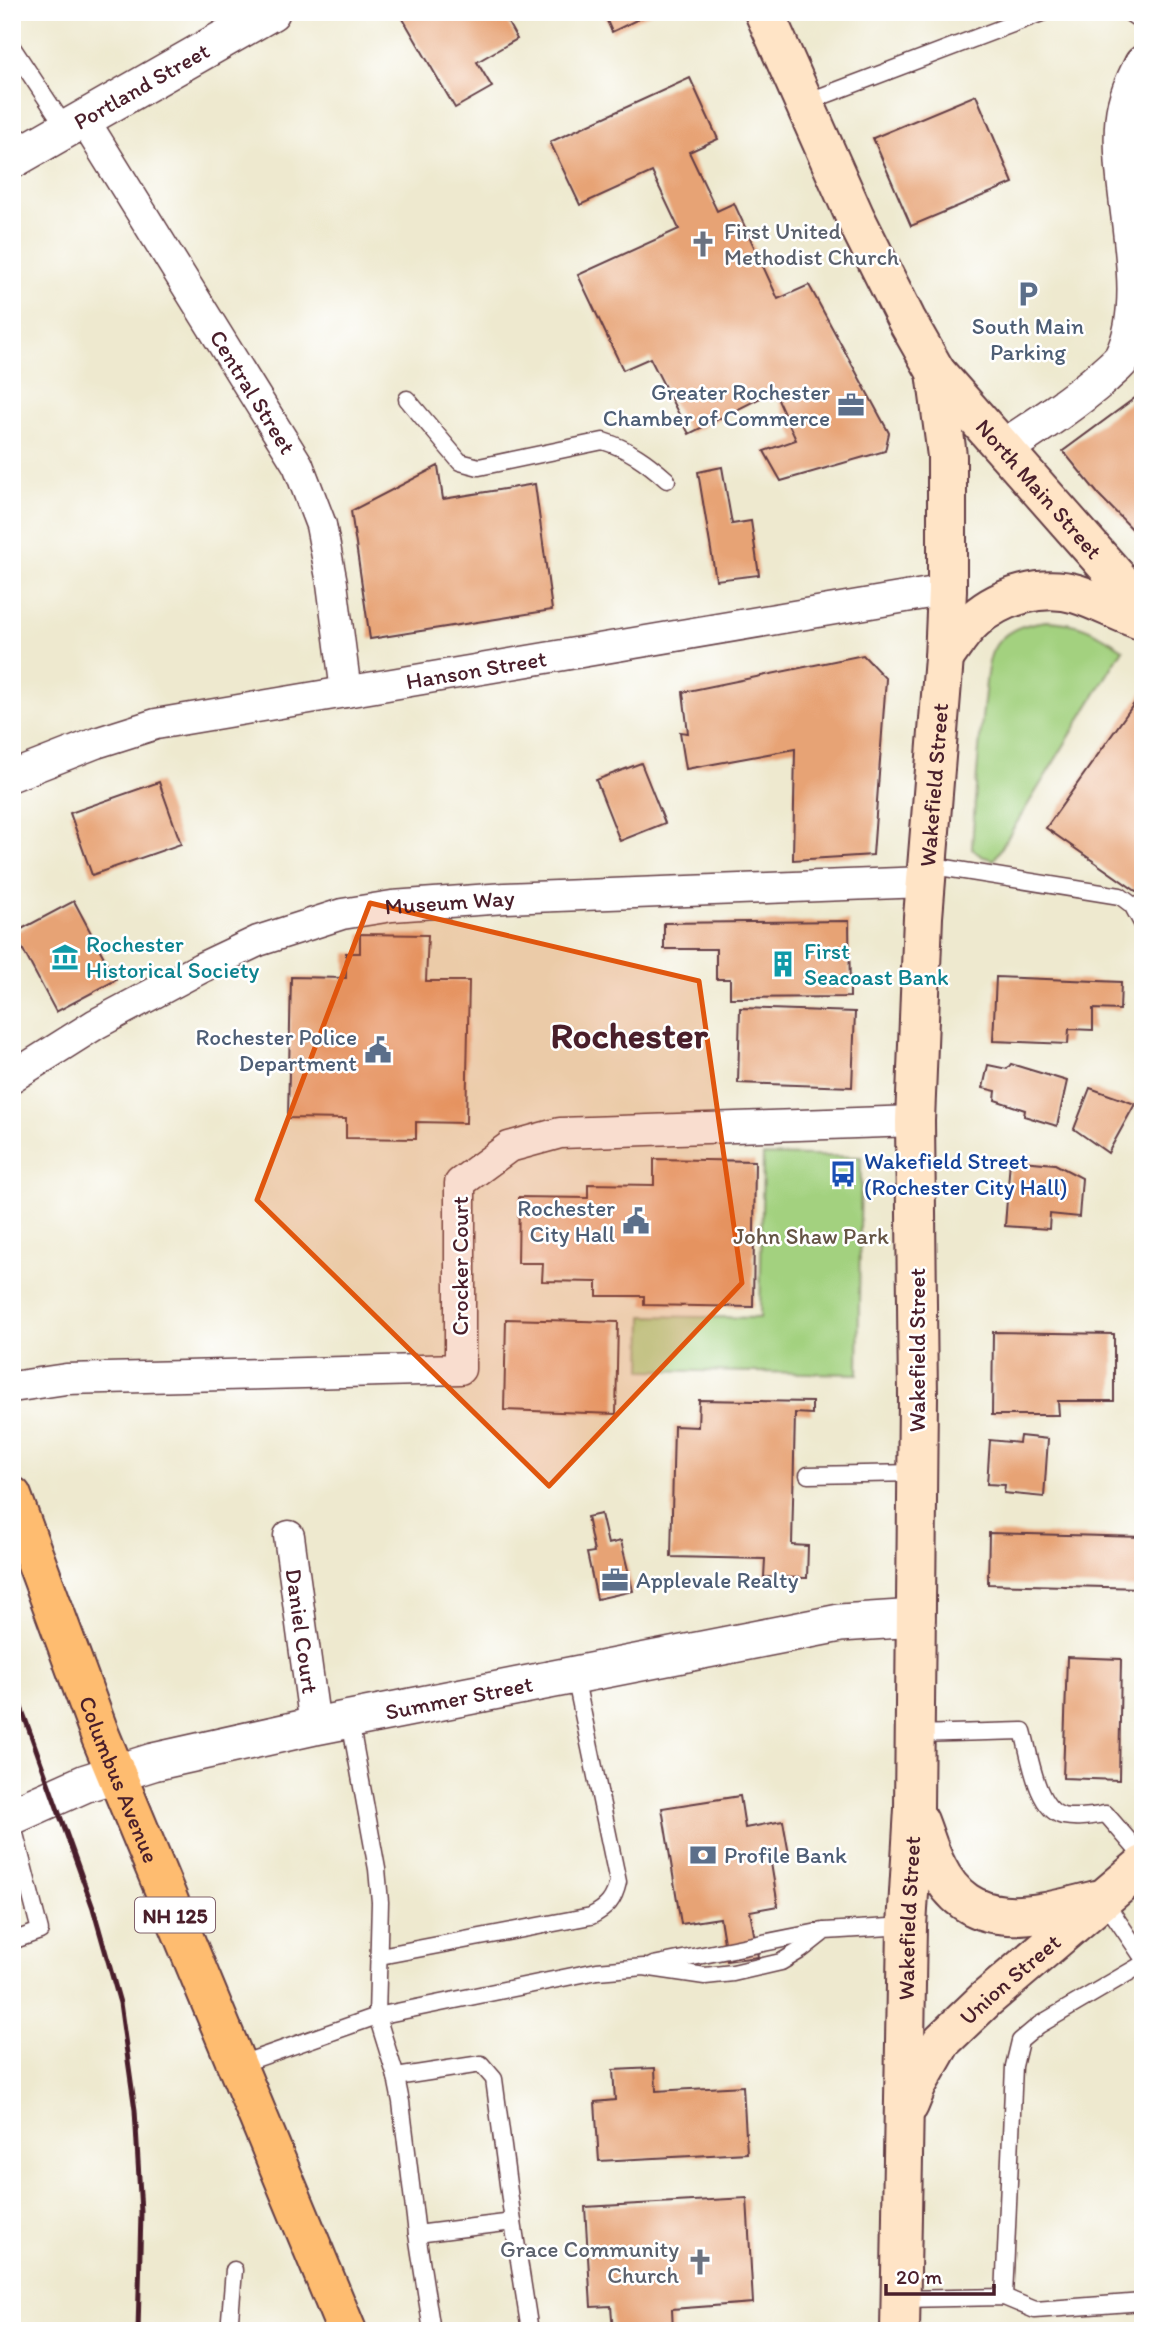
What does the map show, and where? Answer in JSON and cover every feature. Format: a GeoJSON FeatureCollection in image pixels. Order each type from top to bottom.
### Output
{"type":"FeatureCollection","features":[{"type":"Feature","properties":{"kind":"main road"},"geometry":{"type":"LineString","coordinates":[[764,12],[855,217],[936,372]]}},
{"type":"Feature","properties":{"kind":"main road","name":"North Main Street"},"geometry":{"type":"LineString","coordinates":[[936,372],[1143,607]]}},
{"type":"Feature","properties":{"kind":"main road","name":"Wakefield Street"},"geometry":{"type":"LineString","coordinates":[[901,2315],[906,1926],[914,1809],[915,1734],[915,1121],[926,874],[947,590],[947,456],[936,372]]}},
{"type":"Feature","properties":{"kind":"main road"},"geometry":{"type":"LineString","coordinates":[[944,658],[964,631],[986,611],[1003,601],[1027,594],[1049,590],[1076,594],[1143,621]]}},
{"type":"Feature","properties":{"kind":"main road","name":"Columbus Avenue"},"geometry":{"type":"LineString","coordinates":[[12,1496],[116,1773],[347,2331]]}},
{"type":"Feature","properties":{"kind":"main road"},"geometry":{"type":"LineString","coordinates":[[914,1809],[937,1868],[951,1889],[970,1904],[993,1914],[1016,1917],[1040,1915],[1102,1899]]}},
{"type":"Feature","properties":{"kind":"main road","name":"Union Street"},"geometry":{"type":"LineString","coordinates":[[905,2114],[918,2083],[942,2041],[986,1999],[1143,1865]]}},
{"type":"Feature","properties":{"kind":"street","name":"Portland Street"},"geometry":{"type":"LineString","coordinates":[[12,160],[271,12]]}},
{"type":"Feature","properties":{"kind":"street"},"geometry":{"type":"LineString","coordinates":[[1004,448],[1087,390],[1122,359],[1134,332],[1139,295],[1124,121],[1128,94],[1143,64]]}},
{"type":"Feature","properties":{"kind":"street","name":"Central Street"},"geometry":{"type":"LineString","coordinates":[[76,125],[298,465],[321,525],[332,583],[346,692]]}},
{"type":"Feature","properties":{"kind":"street","name":"Hanson Street"},"geometry":{"type":"LineString","coordinates":[[12,776],[96,743],[156,724],[947,590]]}},
{"type":"Feature","properties":{"kind":"street","name":"Museum Way"},"geometry":{"type":"LineString","coordinates":[[12,1077],[96,1024],[201,968],[258,941],[342,914],[392,906],[505,898],[926,874]]}},
{"type":"Feature","properties":{"kind":"street","name":"Crocker Court"},"geometry":{"type":"LineString","coordinates":[[12,1387],[66,1379],[460,1369],[460,1183],[509,1147],[560,1133],[915,1121]]}},
{"type":"Feature","properties":{"kind":"street","name":"Daniel Court"},"geometry":{"type":"LineString","coordinates":[[289,1535],[332,1724]]}},
{"type":"Feature","properties":{"kind":"street","name":"Summer Street"},"geometry":{"type":"LineString","coordinates":[[12,1816],[54,1796],[116,1773],[332,1724],[840,1623],[916,1618]]}},
{"type":"Feature","properties":{"kind":"lane"},"geometry":{"type":"LineString","coordinates":[[804,103],[1044,12]]}},
{"type":"Feature","properties":{"kind":"lane"},"geometry":{"type":"LineString","coordinates":[[1128,12],[1143,22]]}},
{"type":"Feature","properties":{"kind":"lane"},"geometry":{"type":"LineString","coordinates":[[12,47],[76,125]]}},
{"type":"Feature","properties":{"kind":"lane"},"geometry":{"type":"LineString","coordinates":[[407,399],[460,462],[479,467],[603,441],[621,446],[647,461],[667,480]]}},
{"type":"Feature","properties":{"kind":"lane"},"geometry":{"type":"LineString","coordinates":[[926,874],[1120,896],[1132,905],[1143,925]]}},
{"type":"Feature","properties":{"kind":"lane"},"geometry":{"type":"LineString","coordinates":[[808,1475],[917,1473]]}},
{"type":"Feature","properties":{"kind":"lane"},"geometry":{"type":"LineString","coordinates":[[380,1956],[591,1916],[606,1909],[615,1896],[618,1882],[575,1676]]}},
{"type":"Feature","properties":{"kind":"lane"},"geometry":{"type":"LineString","coordinates":[[332,1724],[377,1869],[380,1902],[377,2016],[396,2077],[432,2331]]}},
{"type":"Feature","properties":{"kind":"lane"},"geometry":{"type":"LineString","coordinates":[[915,1734],[1023,1731],[1040,1793],[1048,1807],[1060,1815],[1077,1818],[1106,1814],[1143,1857]]}},
{"type":"Feature","properties":{"kind":"lane"},"geometry":{"type":"LineString","coordinates":[[12,1822],[40,1931],[12,1941]]}},
{"type":"Feature","properties":{"kind":"lane"},"geometry":{"type":"LineString","coordinates":[[1102,1899],[1143,1958]]}},
{"type":"Feature","properties":{"kind":"lane"},"geometry":{"type":"LineString","coordinates":[[238,2065],[377,2016],[597,1970],[643,1966],[825,1931],[906,1926]]}},
{"type":"Feature","properties":{"kind":"lane"},"geometry":{"type":"LineString","coordinates":[[643,1966],[705,1976],[733,1973],[781,1962],[801,1951],[825,1931]]}},
{"type":"Feature","properties":{"kind":"lane"},"geometry":{"type":"LineString","coordinates":[[1004,2297],[1014,2066],[1020,2041],[1039,2025],[1143,1964]]}},
{"type":"Feature","properties":{"kind":"lane"},"geometry":{"type":"LineString","coordinates":[[396,2077],[481,2064],[495,2079],[530,2331]]}},
{"type":"Feature","properties":{"kind":"lane"},"geometry":{"type":"LineString","coordinates":[[417,2234],[513,2222]]}},
{"type":"Feature","properties":{"kind":"lane"},"geometry":{"type":"LineString","coordinates":[[229,2331],[234,2270]]}},
{"type":"Feature","properties":{"kind":"lane"},"geometry":{"type":"LineString","coordinates":[[901,2315],[1004,2297],[1035,2310],[1143,2302]]}},
{"type":"Feature","properties":{"kind":"highlighted area"},"geometry":{"type":"Polygon","coordinates":[[[370,903],[699,981],[742,1283],[549,1486],[257,1200],[370,903]]]}},
{"type":"Feature","properties":{"kind":"green space"},"geometry":{"type":"Polygon","coordinates":[[[1046,621],[1068,623],[1086,629],[1123,649],[994,860],[981,856],[972,848],[988,664],[996,644],[1008,633],[1022,626],[1046,621]]]}},
{"type":"Feature","properties":{"kind":"green space","name":"John Shaw Park"},"geometry":{"type":"Polygon","coordinates":[[[763,1155],[861,1157],[858,1374],[642,1370],[643,1316],[760,1318],[763,1155]]]}},
{"type":"Feature","properties":{"kind":"building"},"geometry":{"type":"Polygon","coordinates":[[[399,12],[502,12],[517,39],[477,62],[492,87],[455,108],[399,12]]]}},
{"type":"Feature","properties":{"kind":"building"},"geometry":{"type":"Polygon","coordinates":[[[603,12],[653,12],[612,32],[603,12]]]}},
{"type":"Feature","properties":{"kind":"building"},"geometry":{"type":"Polygon","coordinates":[[[690,78],[718,139],[689,152],[717,211],[734,203],[778,299],[809,285],[889,433],[885,451],[781,481],[764,451],[796,440],[774,391],[689,434],[650,358],[623,370],[578,275],[679,229],[652,172],[580,205],[550,142],[690,78]]]}},
{"type":"Feature","properties":{"kind":"building"},"geometry":{"type":"Polygon","coordinates":[[[976,95],[1013,183],[911,226],[873,138],[976,95]]]}},
{"type":"Feature","properties":{"kind":"building"},"geometry":{"type":"Polygon","coordinates":[[[1143,392],[1143,540],[1099,495],[1063,451],[1143,392]]]}},
{"type":"Feature","properties":{"kind":"building"},"geometry":{"type":"Polygon","coordinates":[[[438,466],[443,499],[535,484],[552,610],[370,639],[351,511],[438,466]]]}},
{"type":"Feature","properties":{"kind":"building"},"geometry":{"type":"Polygon","coordinates":[[[722,467],[732,524],[751,521],[759,575],[716,580],[698,472],[722,467]]]}},
{"type":"Feature","properties":{"kind":"building"},"geometry":{"type":"Polygon","coordinates":[[[863,655],[886,679],[873,855],[793,860],[795,749],[686,769],[680,732],[688,733],[683,692],[863,655]]]}},
{"type":"Feature","properties":{"kind":"building"},"geometry":{"type":"Polygon","coordinates":[[[1143,691],[1143,896],[1046,828],[1143,691]]]}},
{"type":"Feature","properties":{"kind":"building"},"geometry":{"type":"Polygon","coordinates":[[[641,763],[665,823],[620,841],[596,780],[641,763]]]}},
{"type":"Feature","properties":{"kind":"building"},"geometry":{"type":"Polygon","coordinates":[[[159,782],[181,844],[92,875],[70,813],[159,782]]]}},
{"type":"Feature","properties":{"kind":"building","name":"Rochester Historical Society"},"geometry":{"type":"Polygon","coordinates":[[[74,901],[116,980],[56,1012],[14,933],[74,901]]]}},
{"type":"Feature","properties":{"kind":"building","name":"First Seacoast Bank"},"geometry":{"type":"Polygon","coordinates":[[[849,921],[850,997],[730,998],[730,979],[716,979],[716,949],[664,949],[664,923],[849,921]]]}},
{"type":"Feature","properties":{"kind":"building","name":"Rochester Police Department"},"geometry":{"type":"Polygon","coordinates":[[[360,934],[428,935],[426,981],[469,981],[466,1123],[416,1122],[416,1139],[346,1138],[346,1119],[288,1118],[291,977],[346,978],[346,953],[360,953],[360,934]]]}},
{"type":"Feature","properties":{"kind":"building"},"geometry":{"type":"Polygon","coordinates":[[[996,977],[1121,982],[1120,1010],[1093,1009],[1093,1030],[1069,1029],[1068,1044],[993,1041],[996,977]]]}},
{"type":"Feature","properties":{"kind":"building"},"geometry":{"type":"Polygon","coordinates":[[[740,1008],[855,1012],[852,1087],[738,1083],[740,1008]]]}},
{"type":"Feature","properties":{"kind":"building"},"geometry":{"type":"Polygon","coordinates":[[[1011,1064],[1067,1081],[1057,1126],[1024,1116],[1025,1110],[995,1100],[996,1091],[983,1088],[988,1065],[1007,1069],[1011,1064]]]}},
{"type":"Feature","properties":{"kind":"building"},"geometry":{"type":"Polygon","coordinates":[[[1090,1088],[1135,1104],[1108,1153],[1074,1129],[1090,1088]]]}},
{"type":"Feature","properties":{"kind":"building","name":"Rochester City Hall"},"geometry":{"type":"Polygon","coordinates":[[[654,1159],[755,1161],[753,1307],[644,1305],[644,1296],[597,1296],[597,1282],[542,1281],[543,1263],[518,1263],[519,1197],[588,1198],[588,1184],[654,1185],[654,1159]]]}},
{"type":"Feature","properties":{"kind":"building"},"geometry":{"type":"Polygon","coordinates":[[[1010,1160],[1055,1164],[1082,1178],[1079,1217],[1050,1214],[1049,1229],[1005,1226],[1010,1160]]]}},
{"type":"Feature","properties":{"kind":"building"},"geometry":{"type":"Polygon","coordinates":[[[506,1319],[618,1322],[616,1414],[504,1410],[506,1319]]]}},
{"type":"Feature","properties":{"kind":"building"},"geometry":{"type":"Polygon","coordinates":[[[993,1332],[1114,1334],[1114,1401],[1058,1401],[1059,1415],[992,1415],[993,1332]]]}},
{"type":"Feature","properties":{"kind":"building"},"geometry":{"type":"Polygon","coordinates":[[[699,1400],[812,1402],[812,1414],[795,1413],[792,1545],[808,1546],[807,1578],[764,1577],[765,1559],[671,1557],[674,1426],[698,1427],[699,1400]]]}},
{"type":"Feature","properties":{"kind":"building"},"geometry":{"type":"Polygon","coordinates":[[[1020,1436],[1048,1439],[1044,1497],[1004,1493],[1005,1485],[987,1484],[990,1440],[1019,1443],[1020,1436]]]}},
{"type":"Feature","properties":{"kind":"building"},"geometry":{"type":"Polygon","coordinates":[[[601,1514],[608,1544],[621,1541],[633,1591],[597,1599],[587,1553],[594,1552],[587,1517],[601,1514]]]}},
{"type":"Feature","properties":{"kind":"building"},"geometry":{"type":"Polygon","coordinates":[[[989,1533],[1143,1537],[1143,1588],[988,1584],[989,1533]]]}},
{"type":"Feature","properties":{"kind":"building"},"geometry":{"type":"Polygon","coordinates":[[[1067,1657],[1121,1659],[1119,1780],[1063,1778],[1067,1657]]]}},
{"type":"Feature","properties":{"kind":"building"},"geometry":{"type":"Polygon","coordinates":[[[740,1796],[745,1828],[783,1821],[790,1860],[771,1863],[778,1906],[750,1911],[758,1957],[727,1961],[720,1918],[681,1924],[662,1808],[740,1796]]]}},
{"type":"Feature","properties":{"kind":"building"},"geometry":{"type":"Polygon","coordinates":[[[655,2068],[656,2091],[743,2086],[747,2153],[599,2161],[595,2102],[615,2100],[613,2070],[655,2068]]]}},
{"type":"Feature","properties":{"kind":"building"},"geometry":{"type":"Polygon","coordinates":[[[747,2198],[753,2303],[672,2309],[673,2331],[613,2331],[611,2306],[591,2307],[585,2207],[747,2198]]]}},
{"type":"Feature","properties":{"kind":"railway"},"geometry":{"type":"LineString","coordinates":[[12,1682],[93,1908],[120,2003],[135,2110],[141,2212],[138,2331]]}},
{"type":"Feature","properties":{"kind":"place","name":"First United Methodist Church"},"geometry":{"type":"Point","coordinates":[703,244]}},
{"type":"Feature","properties":{"kind":"place","name":"South Main Parking"},"geometry":{"type":"Point","coordinates":[1028,294]}},
{"type":"Feature","properties":{"kind":"place","name":"Greater Rochester Chamber of Commerce"},"geometry":{"type":"Point","coordinates":[851,405]}},
{"type":"Feature","properties":{"kind":"place","name":"Rochester Historical Society"},"geometry":{"type":"Point","coordinates":[65,957]}},
{"type":"Feature","properties":{"kind":"place","name":"First Seacoast Bank"},"geometry":{"type":"Point","coordinates":[783,964]}},
{"type":"Feature","properties":{"kind":"place","name":"Rochester Police Department"},"geometry":{"type":"Point","coordinates":[378,1050]}},
{"type":"Feature","properties":{"kind":"place","name":"Wakefield Street (Rochester City Hall)"},"geometry":{"type":"Point","coordinates":[843,1174]}},
{"type":"Feature","properties":{"kind":"place","name":"Rochester City Hall"},"geometry":{"type":"Point","coordinates":[636,1221]}},
{"type":"Feature","properties":{"kind":"place","name":"Applevale Realty"},"geometry":{"type":"Point","coordinates":[615,1580]}},
{"type":"Feature","properties":{"kind":"place","name":"Profile Bank"},"geometry":{"type":"Point","coordinates":[703,1855]}},
{"type":"Feature","properties":{"kind":"place","name":"Grace Community Church"},"geometry":{"type":"Point","coordinates":[700,2262]}},
{"type":"Feature","properties":{"kind":"district","name":"Rochester"},"geometry":{"type":"Point","coordinates":[629,1035]}}]}
